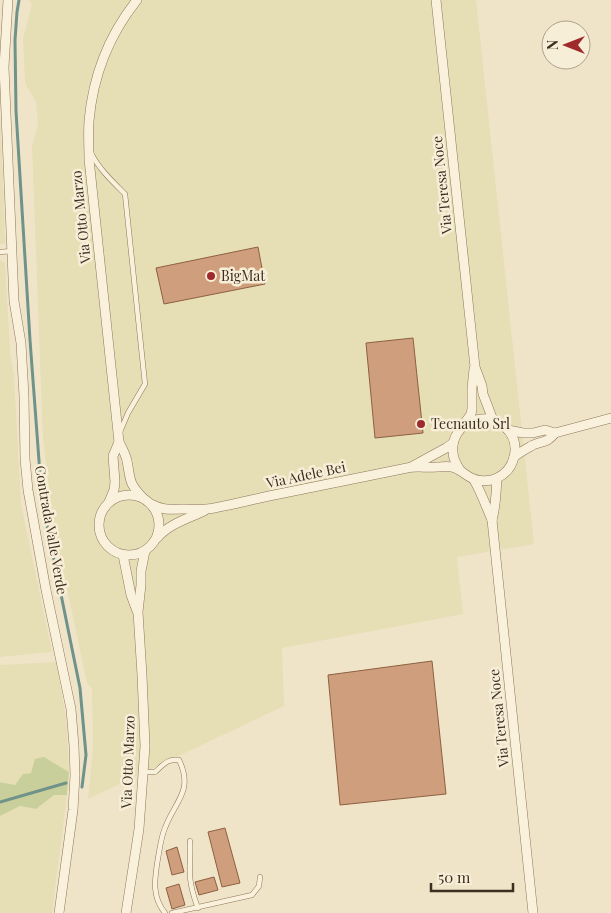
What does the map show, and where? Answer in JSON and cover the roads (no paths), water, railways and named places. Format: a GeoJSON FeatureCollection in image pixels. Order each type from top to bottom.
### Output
{"type":"FeatureCollection","features":[{"type":"Feature","properties":{"kind":"street","name":"Contrada Valle Verde"},"geometry":{"type":"LineString","coordinates":[[8,0],[4,68],[14,300],[21,343],[25,459],[28,490],[46,590],[71,710],[74,746],[73,810],[59,913]]}},
{"type":"Feature","properties":{"kind":"street","name":"Via Otto Marzo"},"geometry":{"type":"LineString","coordinates":[[137,0],[124,16],[114,34],[98,71],[89,121],[89,149],[118,439],[127,460],[129,477],[133,488],[143,498]]}},
{"type":"Feature","properties":{"kind":"street","name":"Via Teresa Noce"},"geometry":{"type":"LineString","coordinates":[[436,0],[475,367],[493,420]]}},
{"type":"Feature","properties":{"kind":"street","name":"Via Teresa Noce"},"geometry":{"type":"LineString","coordinates":[[463,426],[472,409],[475,367]]}},
{"type":"Feature","properties":{"kind":"street"},"geometry":{"type":"LineString","coordinates":[[485,418],[493,420],[508,430],[514,443],[514,457],[511,466],[497,478],[482,481],[474,480],[466,476],[455,462],[453,443],[463,426],[469,422],[485,418]]}},
{"type":"Feature","properties":{"kind":"street"},"geometry":{"type":"LineString","coordinates":[[508,430],[523,433],[544,430],[555,433],[611,418]]}},
{"type":"Feature","properties":{"kind":"street"},"geometry":{"type":"LineString","coordinates":[[514,457],[535,444],[548,441],[555,433]]}},
{"type":"Feature","properties":{"kind":"street","name":"Via Otto Marzo"},"geometry":{"type":"LineString","coordinates":[[108,504],[114,490],[115,472],[113,456],[118,439]]}},
{"type":"Feature","properties":{"kind":"street","name":"Via Adele Bei"},"geometry":{"type":"LineString","coordinates":[[410,467],[453,443]]}},
{"type":"Feature","properties":{"kind":"street","name":"Via Adele Bei"},"geometry":{"type":"LineString","coordinates":[[207,509],[410,467],[451,466],[460,470]]}},
{"type":"Feature","properties":{"kind":"street","name":"Via Teresa Noce"},"geometry":{"type":"LineString","coordinates":[[497,478],[496,505],[492,520],[532,913]]}},
{"type":"Feature","properties":{"kind":"street","name":"Via Teresa Noce"},"geometry":{"type":"LineString","coordinates":[[474,480],[492,520]]}},
{"type":"Feature","properties":{"kind":"street"},"geometry":{"type":"LineString","coordinates":[[124,495],[143,498],[162,509],[207,509],[163,530],[152,545],[134,556],[123,556],[113,552],[101,539],[99,521],[102,510],[115,498],[124,495]]}},
{"type":"Feature","properties":{"kind":"street"},"geometry":{"type":"LineString","coordinates":[[151,504],[156,511],[159,521],[157,538]]}},
{"type":"Feature","properties":{"kind":"street","name":"Via Otto Marzo"},"geometry":{"type":"LineString","coordinates":[[126,913],[137,839],[143,772],[144,712],[138,612],[140,572],[145,551]]}},
{"type":"Feature","properties":{"kind":"street","name":"Via Otto Marzo"},"geometry":{"type":"LineString","coordinates":[[123,556],[131,595],[138,612]]}},
{"type":"Feature","properties":{"kind":"lane"},"geometry":{"type":"LineString","coordinates":[[89,149],[103,171],[125,194],[145,384],[128,413],[118,439]]}},
{"type":"Feature","properties":{"kind":"lane"},"geometry":{"type":"LineString","coordinates":[[0,252],[12,251]]}},
{"type":"Feature","properties":{"kind":"lane"},"geometry":{"type":"LineString","coordinates":[[143,772],[155,772],[166,762],[173,759],[179,760],[185,778],[183,794],[162,837],[155,875],[156,897],[164,913]]}},
{"type":"Feature","properties":{"kind":"lane"},"geometry":{"type":"LineString","coordinates":[[190,841],[190,876],[198,908]]}},
{"type":"Feature","properties":{"kind":"lane"},"geometry":{"type":"LineString","coordinates":[[172,913],[252,895],[259,886],[260,877]]}},
{"type":"Feature","properties":{"kind":"waterway"},"geometry":{"type":"LineString","coordinates":[[19,0],[15,40],[16,111],[42,501],[80,688],[86,755],[82,787]]}},
{"type":"Feature","properties":{"kind":"waterway"},"geometry":{"type":"LineString","coordinates":[[0,802],[66,783]]}},
{"type":"Feature","properties":{"kind":"place","name":"BigMat"},"geometry":{"type":"Point","coordinates":[211,276]}},
{"type":"Feature","properties":{"kind":"place","name":"Tecnauto Srl"},"geometry":{"type":"Point","coordinates":[421,424]}}]}
